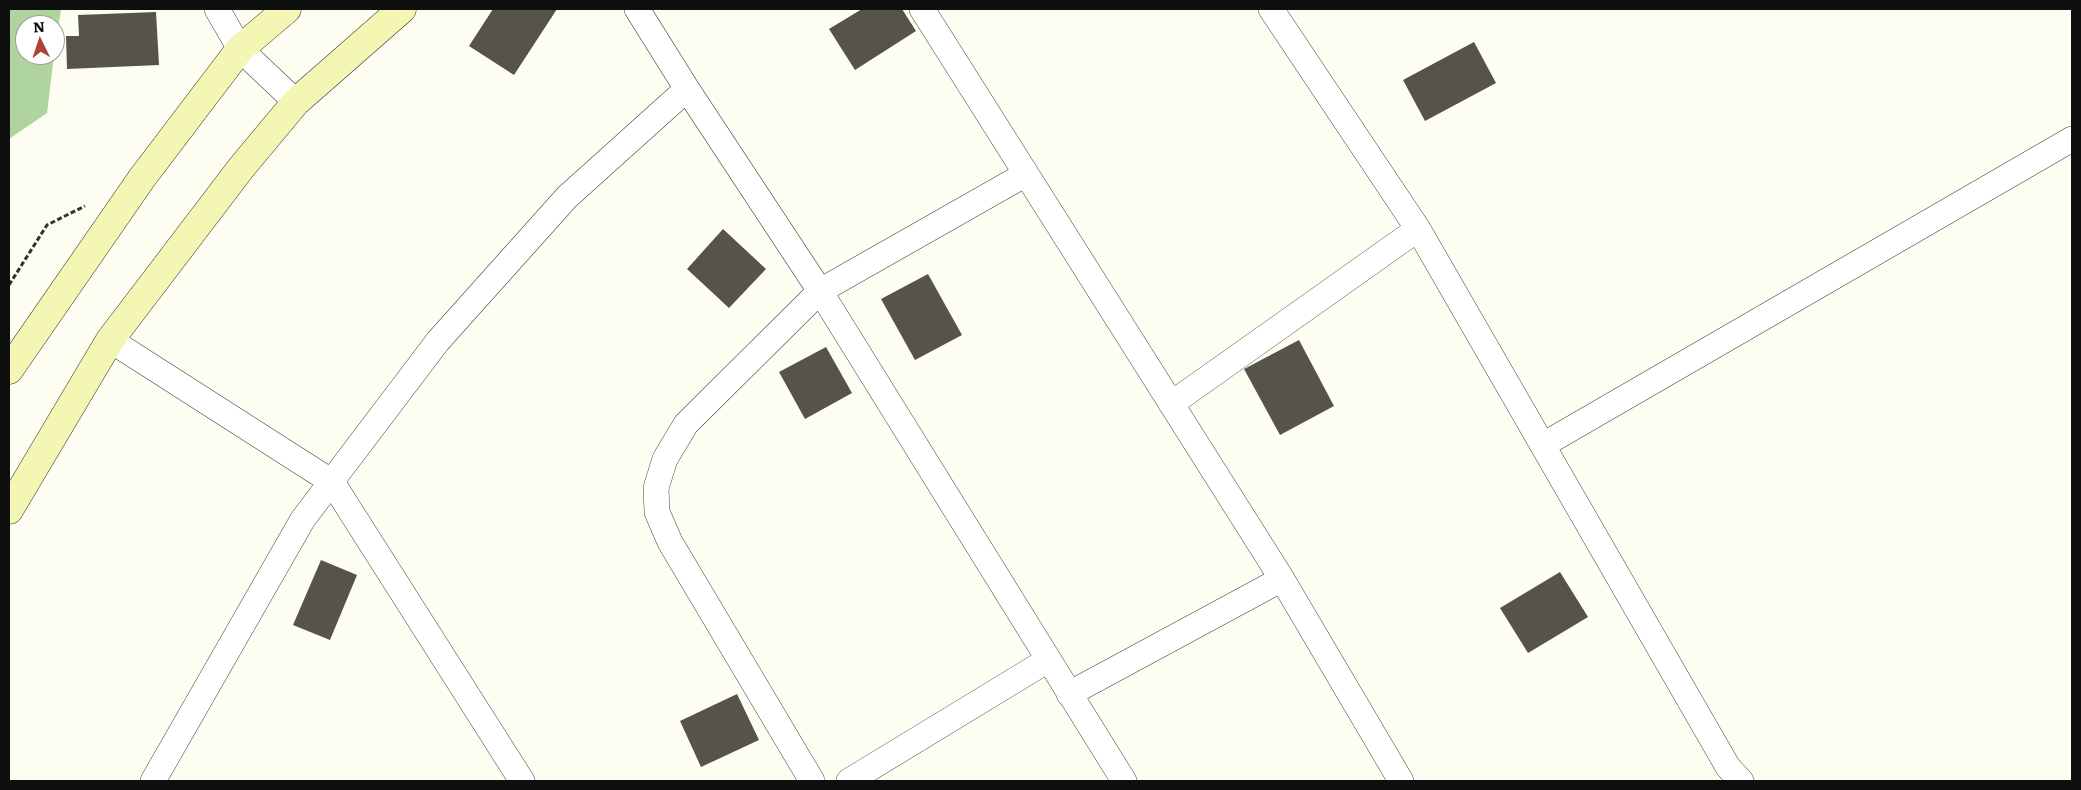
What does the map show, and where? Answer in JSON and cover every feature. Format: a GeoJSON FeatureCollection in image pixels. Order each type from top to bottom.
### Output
{"type":"FeatureCollection","features":[{"type":"Feature","properties":{"kind":"main road"},"geometry":{"type":"LineString","coordinates":[[9,370],[142,178],[240,49],[287,9]]}},
{"type":"Feature","properties":{"kind":"main road"},"geometry":{"type":"LineString","coordinates":[[9,510],[110,340],[241,168],[296,102],[402,9]]}},
{"type":"Feature","properties":{"kind":"street"},"geometry":{"type":"LineString","coordinates":[[217,9],[240,49],[296,102]]}},
{"type":"Feature","properties":{"kind":"street"},"geometry":{"type":"LineString","coordinates":[[637,9],[686,90],[820,291],[1124,781]]}},
{"type":"Feature","properties":{"kind":"street"},"geometry":{"type":"LineString","coordinates":[[922,9],[1282,579],[1401,781]]}},
{"type":"Feature","properties":{"kind":"street"},"geometry":{"type":"LineString","coordinates":[[1271,9],[1418,229],[1728,767],[1741,781]]}},
{"type":"Feature","properties":{"kind":"street"},"geometry":{"type":"LineString","coordinates":[[153,781],[303,519],[438,341],[567,197],[686,90]]}},
{"type":"Feature","properties":{"kind":"street"},"geometry":{"type":"LineString","coordinates":[[1543,445],[2072,139]]}},
{"type":"Feature","properties":{"kind":"street"},"geometry":{"type":"LineString","coordinates":[[812,781],[670,542],[657,512],[656,488],[664,459],[686,424],[820,291],[1026,174]]}},
{"type":"Feature","properties":{"kind":"street"},"geometry":{"type":"LineString","coordinates":[[1171,404],[1418,229]]}},
{"type":"Feature","properties":{"kind":"street"},"geometry":{"type":"LineString","coordinates":[[110,340],[332,482],[522,781]]}},
{"type":"Feature","properties":{"kind":"street"},"geometry":{"type":"LineString","coordinates":[[1069,694],[1282,579]]}},
{"type":"Feature","properties":{"kind":"street"},"geometry":{"type":"LineString","coordinates":[[849,781],[1048,660]]}},
{"type":"Feature","properties":{"kind":"path"},"geometry":{"type":"LineString","coordinates":[[9,286],[47,225],[90,204]]}},
{"type":"Feature","properties":{"kind":"green space"},"geometry":{"type":"Polygon","coordinates":[[[9,9],[61,9],[60,15],[15,15],[15,65],[53,65],[47,113],[9,139],[9,9]]]}},
{"type":"Feature","properties":{"kind":"building"},"geometry":{"type":"Polygon","coordinates":[[[493,9],[557,9],[514,75],[469,46],[493,9]]]}},
{"type":"Feature","properties":{"kind":"building"},"geometry":{"type":"Polygon","coordinates":[[[862,9],[902,9],[916,31],[855,70],[829,29],[862,9]]]}},
{"type":"Feature","properties":{"kind":"building"},"geometry":{"type":"Polygon","coordinates":[[[156,12],[159,65],[67,69],[66,36],[79,36],[78,15],[156,12]]]}},
{"type":"Feature","properties":{"kind":"building"},"geometry":{"type":"Polygon","coordinates":[[[1474,42],[1496,83],[1425,121],[1403,80],[1474,42]]]}},
{"type":"Feature","properties":{"kind":"building"},"geometry":{"type":"Polygon","coordinates":[[[723,229],[766,269],[729,308],[687,269],[723,229]]]}},
{"type":"Feature","properties":{"kind":"building"},"geometry":{"type":"Polygon","coordinates":[[[928,274],[962,335],[915,360],[881,299],[928,274]]]}},
{"type":"Feature","properties":{"kind":"building"},"geometry":{"type":"Polygon","coordinates":[[[1299,340],[1334,406],[1280,435],[1244,369],[1299,340]]]}},
{"type":"Feature","properties":{"kind":"building"},"geometry":{"type":"Polygon","coordinates":[[[826,347],[852,393],[805,419],[779,372],[826,347]]]}},
{"type":"Feature","properties":{"kind":"building"},"geometry":{"type":"Polygon","coordinates":[[[321,560],[357,575],[330,640],[293,625],[321,560]]]}},
{"type":"Feature","properties":{"kind":"building"},"geometry":{"type":"Polygon","coordinates":[[[1560,572],[1588,617],[1528,653],[1500,608],[1560,572]]]}},
{"type":"Feature","properties":{"kind":"building"},"geometry":{"type":"Polygon","coordinates":[[[737,694],[759,740],[701,767],[680,721],[737,694]]]}}]}
